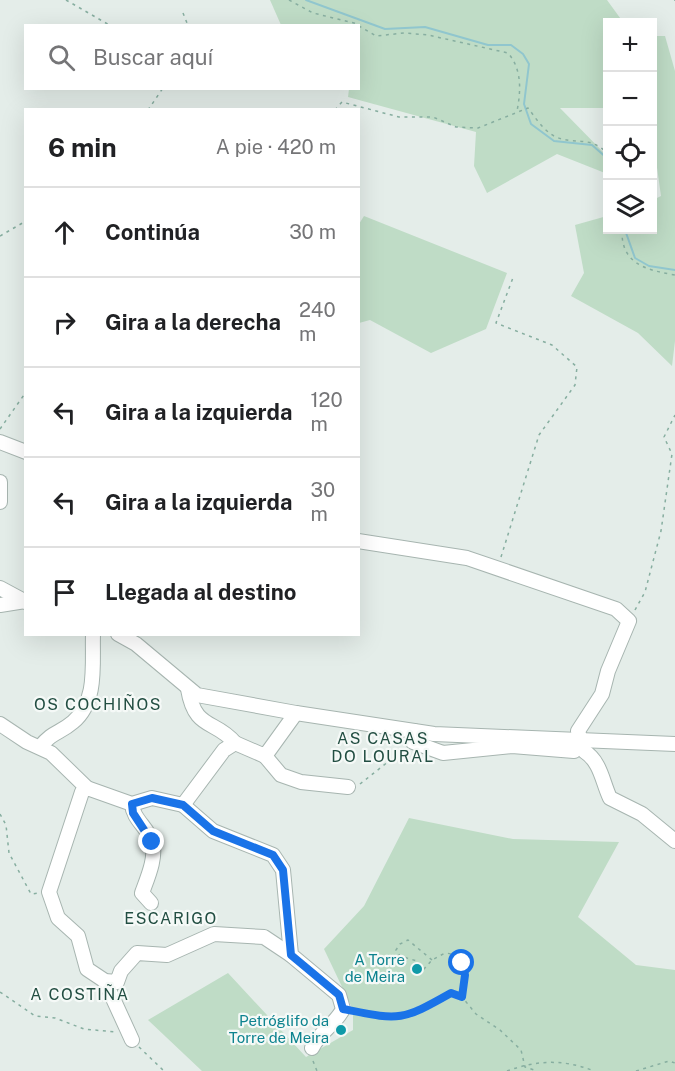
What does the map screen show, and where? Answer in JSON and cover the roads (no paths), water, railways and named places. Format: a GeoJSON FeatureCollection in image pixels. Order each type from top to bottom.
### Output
{"type":"FeatureCollection","features":[{"type":"Feature","properties":{"kind":"street"},"geometry":{"type":"LineString","coordinates":[[0,442],[24,451]]}},
{"type":"Feature","properties":{"kind":"street"},"geometry":{"type":"LineString","coordinates":[[0,482],[0,502]]}},
{"type":"Feature","properties":{"kind":"street"},"geometry":{"type":"LineString","coordinates":[[360,541],[468,558],[616,609],[629,621],[608,671],[602,694],[578,731],[584,751],[592,756],[599,767],[610,798],[650,819],[675,841]]}},
{"type":"Feature","properties":{"kind":"street"},"geometry":{"type":"LineString","coordinates":[[0,588],[24,600]]}},
{"type":"Feature","properties":{"kind":"street"},"geometry":{"type":"LineString","coordinates":[[0,605],[24,601]]}},
{"type":"Feature","properties":{"kind":"street"},"geometry":{"type":"LineString","coordinates":[[40,747],[51,734],[75,721],[90,698],[93,636]]}},
{"type":"Feature","properties":{"kind":"street"},"geometry":{"type":"LineString","coordinates":[[122,636],[136,644],[197,695],[414,736],[675,744]]}},
{"type":"Feature","properties":{"kind":"street"},"geometry":{"type":"LineString","coordinates":[[188,689],[190,704],[199,717],[210,727],[228,734],[235,743],[265,756],[281,775],[301,782],[348,787]]}},
{"type":"Feature","properties":{"kind":"street"},"geometry":{"type":"LineString","coordinates":[[265,756],[296,714]]}},
{"type":"Feature","properties":{"kind":"street"},"geometry":{"type":"LineString","coordinates":[[0,724],[58,759],[87,788],[132,804],[152,798],[183,805],[213,831],[273,855],[283,870],[291,955]]}},
{"type":"Feature","properties":{"kind":"street"},"geometry":{"type":"LineString","coordinates":[[414,736],[443,753],[512,746],[574,751],[581,740]]}},
{"type":"Feature","properties":{"kind":"street"},"geometry":{"type":"LineString","coordinates":[[183,805],[224,750],[235,743]]}},
{"type":"Feature","properties":{"kind":"street"},"geometry":{"type":"LineString","coordinates":[[87,788],[82,792],[49,892],[58,918],[78,936],[87,969],[105,981],[117,982],[122,971],[137,953],[167,954],[214,934],[264,937],[291,955],[339,995],[343,1009],[339,1016],[318,1035],[312,1048]]}},
{"type":"Feature","properties":{"kind":"street"},"geometry":{"type":"LineString","coordinates":[[132,804],[133,813],[152,842],[151,863],[142,893],[151,903]]}},
{"type":"Feature","properties":{"kind":"street"},"geometry":{"type":"LineString","coordinates":[[105,981],[132,1040]]}},
{"type":"Feature","properties":{"kind":"waterway"},"geometry":{"type":"LineString","coordinates":[[306,0],[385,29],[425,27],[488,45],[511,45],[523,54],[529,64],[524,104],[531,124],[554,141],[592,145],[603,155]]}},
{"type":"Feature","properties":{"kind":"waterway"},"geometry":{"type":"LineString","coordinates":[[626,234],[635,258],[649,266],[675,270]]}},
{"type":"Feature","properties":{"kind":"place","name":"A Torre de Meira"},"geometry":{"type":"Point","coordinates":[417,969]}},
{"type":"Feature","properties":{"kind":"place","name":"Petróglifo da Torre de Meira"},"geometry":{"type":"Point","coordinates":[341,1030]}},
{"type":"Feature","properties":{"kind":"district","name":"OS COCHIÑOS"},"geometry":{"type":"Point","coordinates":[98,704]}},
{"type":"Feature","properties":{"kind":"district","name":"AS CASAS DO LOURAL"},"geometry":{"type":"Point","coordinates":[383,747]}},
{"type":"Feature","properties":{"kind":"district","name":"ESCARIGO"},"geometry":{"type":"Point","coordinates":[171,918]}},
{"type":"Feature","properties":{"kind":"district","name":"A COSTIÑA"},"geometry":{"type":"Point","coordinates":[80,994]}}]}
